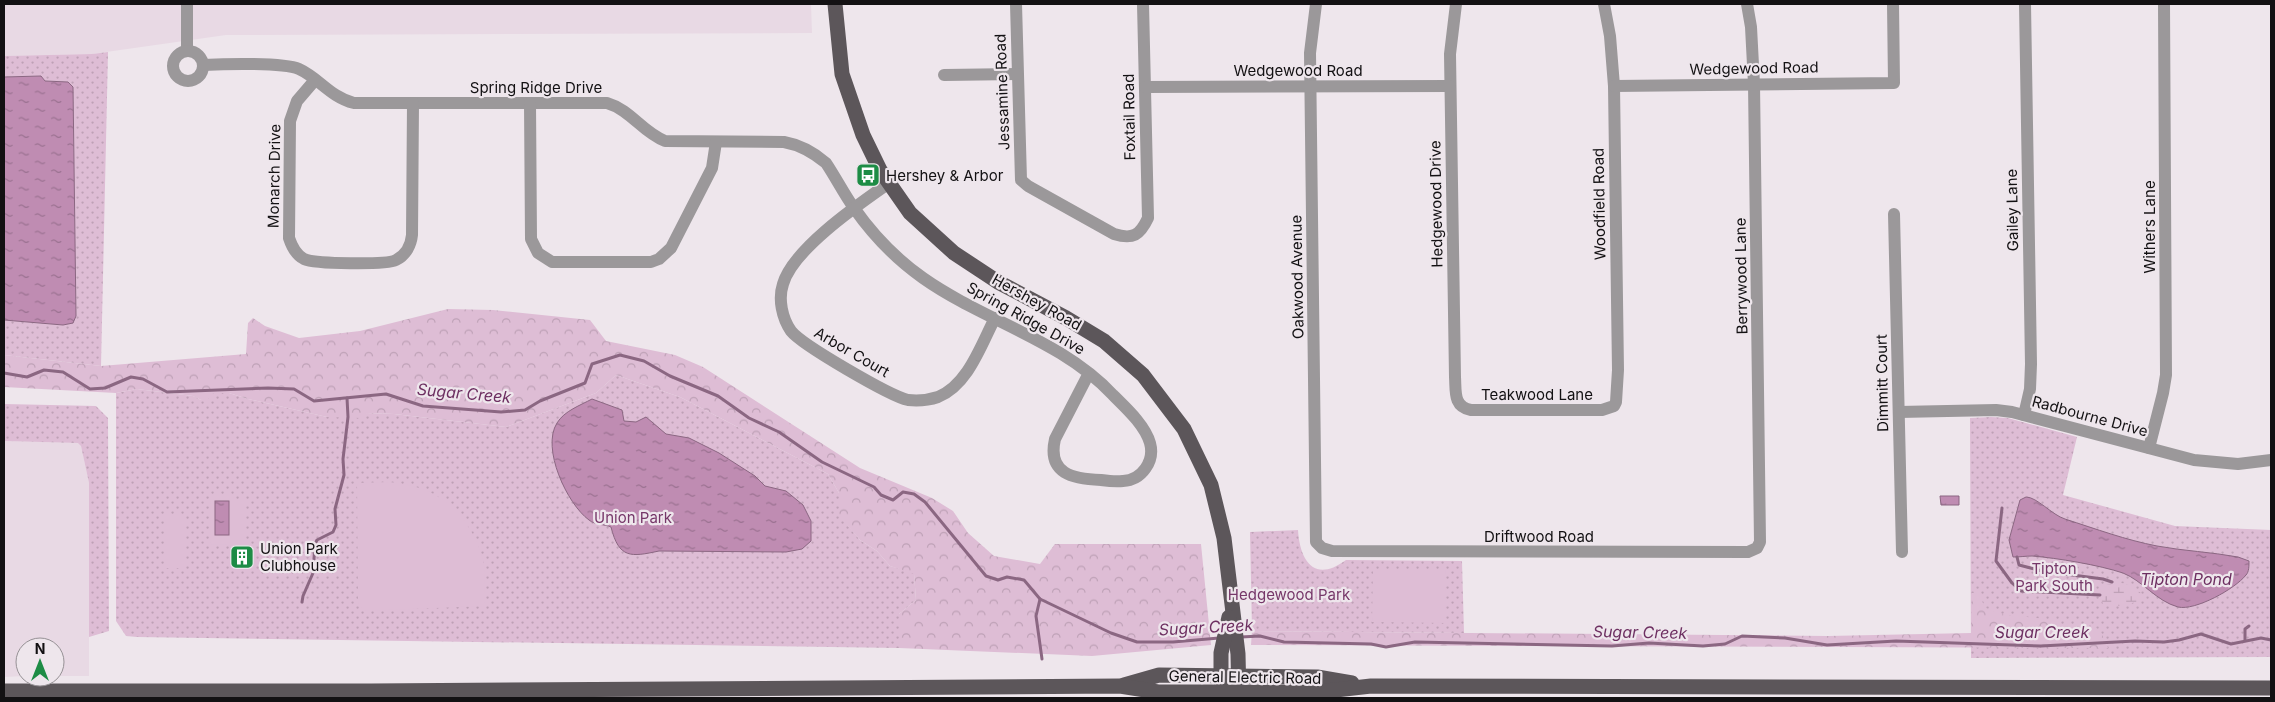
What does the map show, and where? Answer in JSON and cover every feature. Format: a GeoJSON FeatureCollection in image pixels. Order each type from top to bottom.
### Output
{"type":"FeatureCollection","features":[{"type":"Feature","properties":{"kind":"main road","name":"Hershey Road"},"geometry":{"type":"LineString","coordinates":[[835,4],[842,74],[863,135],[880,170],[910,213],[954,253],[998,282],[1066,318],[1104,341],[1143,375],[1184,429],[1211,485],[1224,538],[1238,654],[1239,695]]}},
{"type":"Feature","properties":{"kind":"main road","name":"Hershey Road"},"geometry":{"type":"LineString","coordinates":[[1222,695],[1221,653],[1231,606]]}},
{"type":"Feature","properties":{"kind":"main road","name":"General Electric Road"},"geometry":{"type":"LineString","coordinates":[[1120,686],[1159,675],[1317,677],[1370,686]]}},
{"type":"Feature","properties":{"kind":"main road","name":"General Electric Road"},"geometry":{"type":"LineString","coordinates":[[4,691],[381,691],[1120,686],[1158,692],[1239,695],[1318,692],[1370,686],[2271,688]]}},
{"type":"Feature","properties":{"kind":"street"},"geometry":{"type":"LineString","coordinates":[[187,4],[187,51]]}},
{"type":"Feature","properties":{"kind":"street","name":"Jessamine Road"},"geometry":{"type":"LineString","coordinates":[[1016,4],[1021,180],[1028,186],[1114,234],[1126,237],[1136,235],[1143,228]]}},
{"type":"Feature","properties":{"kind":"street","name":"Foxtail Road"},"geometry":{"type":"LineString","coordinates":[[1143,4],[1148,218],[1143,228]]}},
{"type":"Feature","properties":{"kind":"street","name":"Oakwood Avenue"},"geometry":{"type":"LineString","coordinates":[[1316,4],[1310,53],[1310,86],[1316,542],[1322,548]]}},
{"type":"Feature","properties":{"kind":"street","name":"Hedgewood Drive"},"geometry":{"type":"LineString","coordinates":[[1456,4],[1450,54],[1450,86],[1455,377],[1456,397],[1459,404]]}},
{"type":"Feature","properties":{"kind":"street","name":"Woodfield Road"},"geometry":{"type":"LineString","coordinates":[[1604,4],[1610,36],[1614,86],[1618,370],[1618,396],[1615,404]]}},
{"type":"Feature","properties":{"kind":"street","name":"Berrywood Lane"},"geometry":{"type":"LineString","coordinates":[[1746,4],[1751,27],[1754,84],[1761,527],[1760,542],[1757,548]]}},
{"type":"Feature","properties":{"kind":"street","name":"Wedgewood Road"},"geometry":{"type":"LineString","coordinates":[[1614,86],[1894,82],[1893,4]]}},
{"type":"Feature","properties":{"kind":"street","name":"Gailey Lane"},"geometry":{"type":"LineString","coordinates":[[2024,415],[2030,389],[2025,4]]}},
{"type":"Feature","properties":{"kind":"street","name":"Withers Lane"},"geometry":{"type":"LineString","coordinates":[[2149,448],[2166,375],[2164,4]]}},
{"type":"Feature","properties":{"kind":"street"},"geometry":{"type":"LineString","coordinates":[[187,51],[196,54],[203,65],[200,74],[196,78],[187,81],[178,77],[173,69],[175,59],[182,52],[187,51]]}},
{"type":"Feature","properties":{"kind":"street","name":"Spring Ridge Drive"},"geometry":{"type":"LineString","coordinates":[[203,65],[288,65],[308,73],[334,96],[354,103],[607,103],[626,111],[649,132],[665,140],[784,142],[806,148],[826,163],[854,208],[886,246],[905,264],[944,291],[1060,353],[1089,373],[1116,397],[1146,433],[1150,442],[1150,460],[1140,474],[1132,479],[1124,481],[1079,480],[1062,471],[1054,456],[1055,439],[1089,373]]}},
{"type":"Feature","properties":{"kind":"street"},"geometry":{"type":"LineString","coordinates":[[944,75],[1017,74]]}},
{"type":"Feature","properties":{"kind":"street","name":"Monarch Drive"},"geometry":{"type":"LineString","coordinates":[[315,80],[297,102],[290,121],[289,238],[297,254],[312,262],[388,263],[403,255],[408,248],[412,235],[413,103]]}},
{"type":"Feature","properties":{"kind":"street","name":"Wedgewood Road"},"geometry":{"type":"LineString","coordinates":[[1145,87],[1450,86]]}},
{"type":"Feature","properties":{"kind":"street"},"geometry":{"type":"LineString","coordinates":[[530,103],[531,239],[538,253],[552,262],[651,262],[666,255],[712,168],[716,142]]}},
{"type":"Feature","properties":{"kind":"street","name":"Arbor Court"},"geometry":{"type":"LineString","coordinates":[[889,183],[836,220],[793,264],[786,274],[782,291],[782,308],[790,330],[798,338],[897,396],[908,400],[929,400],[950,390],[959,382],[995,318]]}},
{"type":"Feature","properties":{"kind":"street","name":"Dimmitt Court"},"geometry":{"type":"LineString","coordinates":[[1894,214],[1902,552]]}},
{"type":"Feature","properties":{"kind":"street","name":"Teakwood Lane"},"geometry":{"type":"LineString","coordinates":[[1459,404],[1471,410],[1602,410],[1615,404]]}},
{"type":"Feature","properties":{"kind":"street","name":"Radbourne Drive"},"geometry":{"type":"LineString","coordinates":[[1899,412],[1996,410],[2024,415],[2149,448],[2216,463],[2238,464],[2271,460]]}},
{"type":"Feature","properties":{"kind":"street","name":"Driftwood Road"},"geometry":{"type":"LineString","coordinates":[[1322,548],[1332,551],[1579,553],[1748,552],[1757,548]]}},
{"type":"Feature","properties":{"kind":"shaded area"},"geometry":{"type":"Polygon","coordinates":[[[4,4],[811,4],[812,33],[226,35],[92,54],[4,56],[4,4]]]}},
{"type":"Feature","properties":{"kind":"shaded area"},"geometry":{"type":"Polygon","coordinates":[[[4,441],[79,443],[89,483],[89,676],[65,676],[65,637],[15,637],[15,676],[4,677],[4,441]]]}},
{"type":"Feature","properties":{"kind":"green space"},"geometry":{"type":"Polygon","coordinates":[[[108,52],[101,366],[4,355],[4,320],[63,325],[76,316],[73,87],[68,82],[45,81],[41,76],[4,77],[4,56],[108,52]]]}},
{"type":"Feature","properties":{"kind":"green space"},"geometry":{"type":"Polygon","coordinates":[[[448,309],[493,310],[590,320],[606,341],[675,355],[703,367],[860,468],[932,498],[953,511],[968,533],[994,556],[1040,564],[1055,544],[1201,544],[1211,645],[1092,656],[899,648],[899,614],[916,600],[914,574],[890,566],[877,551],[860,540],[839,516],[839,493],[828,474],[680,397],[616,375],[596,393],[506,427],[394,414],[367,413],[362,418],[327,417],[229,393],[213,393],[208,399],[201,400],[193,396],[137,389],[116,393],[4,387],[4,355],[101,366],[246,354],[248,323],[253,318],[265,326],[299,338],[360,331],[448,309]]]}},
{"type":"Feature","properties":{"kind":"green space","name":"Union Park"},"geometry":{"type":"Polygon","coordinates":[[[616,375],[680,397],[828,474],[839,493],[840,516],[860,540],[877,551],[890,566],[914,573],[916,600],[899,614],[899,648],[137,637],[126,636],[116,621],[116,393],[137,389],[193,396],[201,400],[213,393],[229,393],[327,417],[367,413],[394,414],[506,427],[596,393],[616,375]]]}},
{"type":"Feature","properties":{"kind":"green space"},"geometry":{"type":"Polygon","coordinates":[[[4,404],[96,406],[108,418],[109,631],[89,637],[89,483],[81,446],[78,443],[4,441],[4,404]]]}},
{"type":"Feature","properties":{"kind":"green space","name":"Tipton Park South"},"geometry":{"type":"Polygon","coordinates":[[[1970,418],[2008,418],[2077,437],[2063,495],[2175,526],[2271,530],[2271,657],[1971,658],[1970,418]]]}},
{"type":"Feature","properties":{"kind":"green space"},"geometry":{"type":"Polygon","coordinates":[[[389,482],[426,490],[445,502],[461,516],[478,544],[484,564],[484,606],[364,611],[358,603],[357,483],[389,482]]]}},
{"type":"Feature","properties":{"kind":"green space"},"geometry":{"type":"Polygon","coordinates":[[[211,495],[233,495],[234,499],[244,499],[244,546],[210,544],[211,495]]]}},
{"type":"Feature","properties":{"kind":"green space"},"geometry":{"type":"Polygon","coordinates":[[[164,515],[184,515],[184,568],[164,568],[164,515]]]}},
{"type":"Feature","properties":{"kind":"green space","name":"Hedgewood Park"},"geometry":{"type":"Polygon","coordinates":[[[1298,530],[1299,541],[1306,560],[1311,566],[1318,569],[1326,570],[1346,560],[1462,561],[1464,633],[1252,631],[1250,532],[1298,530]]]}},
{"type":"Feature","properties":{"kind":"green space"},"geometry":{"type":"Polygon","coordinates":[[[1373,569],[1446,569],[1445,623],[1372,622],[1373,569]]]}},
{"type":"Feature","properties":{"kind":"green space"},"geometry":{"type":"Polygon","coordinates":[[[2115,582],[2135,589],[2145,597],[2144,600],[2120,606],[2103,604],[2100,595],[2103,586],[2115,582]]]}},
{"type":"Feature","properties":{"kind":"green space"},"geometry":{"type":"Polygon","coordinates":[[[1972,593],[1977,593],[1986,608],[2000,614],[2053,620],[2066,629],[2076,630],[2085,623],[2100,630],[2108,648],[1251,645],[1252,631],[1828,636],[1971,633],[1972,593]]]}},
{"type":"Feature","properties":{"kind":"water"},"geometry":{"type":"Polygon","coordinates":[[[41,76],[45,81],[68,82],[73,87],[76,316],[73,323],[63,325],[4,320],[4,77],[41,76]]]}},
{"type":"Feature","properties":{"kind":"water"},"geometry":{"type":"Polygon","coordinates":[[[592,399],[622,410],[624,421],[636,422],[646,417],[666,434],[689,438],[719,453],[755,476],[765,486],[786,491],[803,505],[811,521],[811,541],[802,549],[786,552],[659,551],[634,554],[622,550],[614,537],[611,527],[591,522],[572,502],[554,460],[552,446],[553,434],[557,423],[568,412],[592,399]]]}},
{"type":"Feature","properties":{"kind":"water"},"geometry":{"type":"Polygon","coordinates":[[[1940,496],[1959,496],[1959,505],[1941,505],[1940,496]]]}},
{"type":"Feature","properties":{"kind":"water","name":"Tipton Pond"},"geometry":{"type":"Polygon","coordinates":[[[2026,497],[2035,500],[2065,519],[2145,544],[2238,557],[2249,561],[2248,572],[2241,581],[2214,598],[2194,606],[2178,607],[2163,600],[2123,573],[2053,558],[2013,557],[2009,540],[2020,500],[2026,497]]]}},
{"type":"Feature","properties":{"kind":"water"},"geometry":{"type":"Polygon","coordinates":[[[215,501],[229,501],[229,535],[215,535],[215,501]]]}},
{"type":"Feature","properties":{"kind":"waterway","name":"Sugar Creek"},"geometry":{"type":"LineString","coordinates":[[4,373],[27,377],[44,370],[63,372],[90,389],[105,388],[131,377],[143,379],[167,392],[268,388],[294,389],[314,401],[386,394],[423,406],[501,412],[525,410],[540,401],[585,383],[592,364],[620,355],[644,361],[670,376],[718,396],[749,418],[779,432],[822,462],[874,487],[881,495],[893,500],[903,492],[914,494],[925,502],[986,576],[998,580],[1007,577],[1024,580],[1040,599],[1111,633],[1137,642],[1173,642],[1219,638]]}},
{"type":"Feature","properties":{"kind":"waterway"},"geometry":{"type":"LineString","coordinates":[[302,602],[313,573],[315,544],[317,540],[333,532],[336,525],[335,509],[344,475],[343,459],[348,417],[347,398]]}},
{"type":"Feature","properties":{"kind":"waterway"},"geometry":{"type":"LineString","coordinates":[[2002,508],[1996,561],[2012,583],[2021,591],[2100,595]]}},
{"type":"Feature","properties":{"kind":"waterway"},"geometry":{"type":"LineString","coordinates":[[2017,557],[2019,565],[2042,571],[2103,579],[2112,582]]}},
{"type":"Feature","properties":{"kind":"waterway","name":"Sugar Creek"},"geometry":{"type":"LineString","coordinates":[[1040,599],[1036,616],[1042,659]]}},
{"type":"Feature","properties":{"kind":"waterway","name":"Sugar Creek"},"geometry":{"type":"LineString","coordinates":[[2245,640],[2245,629],[2249,626]]}},
{"type":"Feature","properties":{"kind":"waterway","name":"Sugar Creek"},"geometry":{"type":"LineString","coordinates":[[1241,637],[1260,636],[1284,642],[1371,644],[1386,647],[1415,642],[1612,646],[1649,643],[1703,646],[1725,644],[1742,636],[1785,638],[1827,645],[1896,641],[2041,646],[2135,641],[2164,642],[2201,634],[2231,644],[2261,638],[2271,640]]}},
{"type":"Feature","properties":{"kind":"place","name":"Hershey & Arbor"},"geometry":{"type":"Point","coordinates":[868,175]}},
{"type":"Feature","properties":{"kind":"place","name":"Union Park Clubhouse"},"geometry":{"type":"Point","coordinates":[242,557]}}]}
